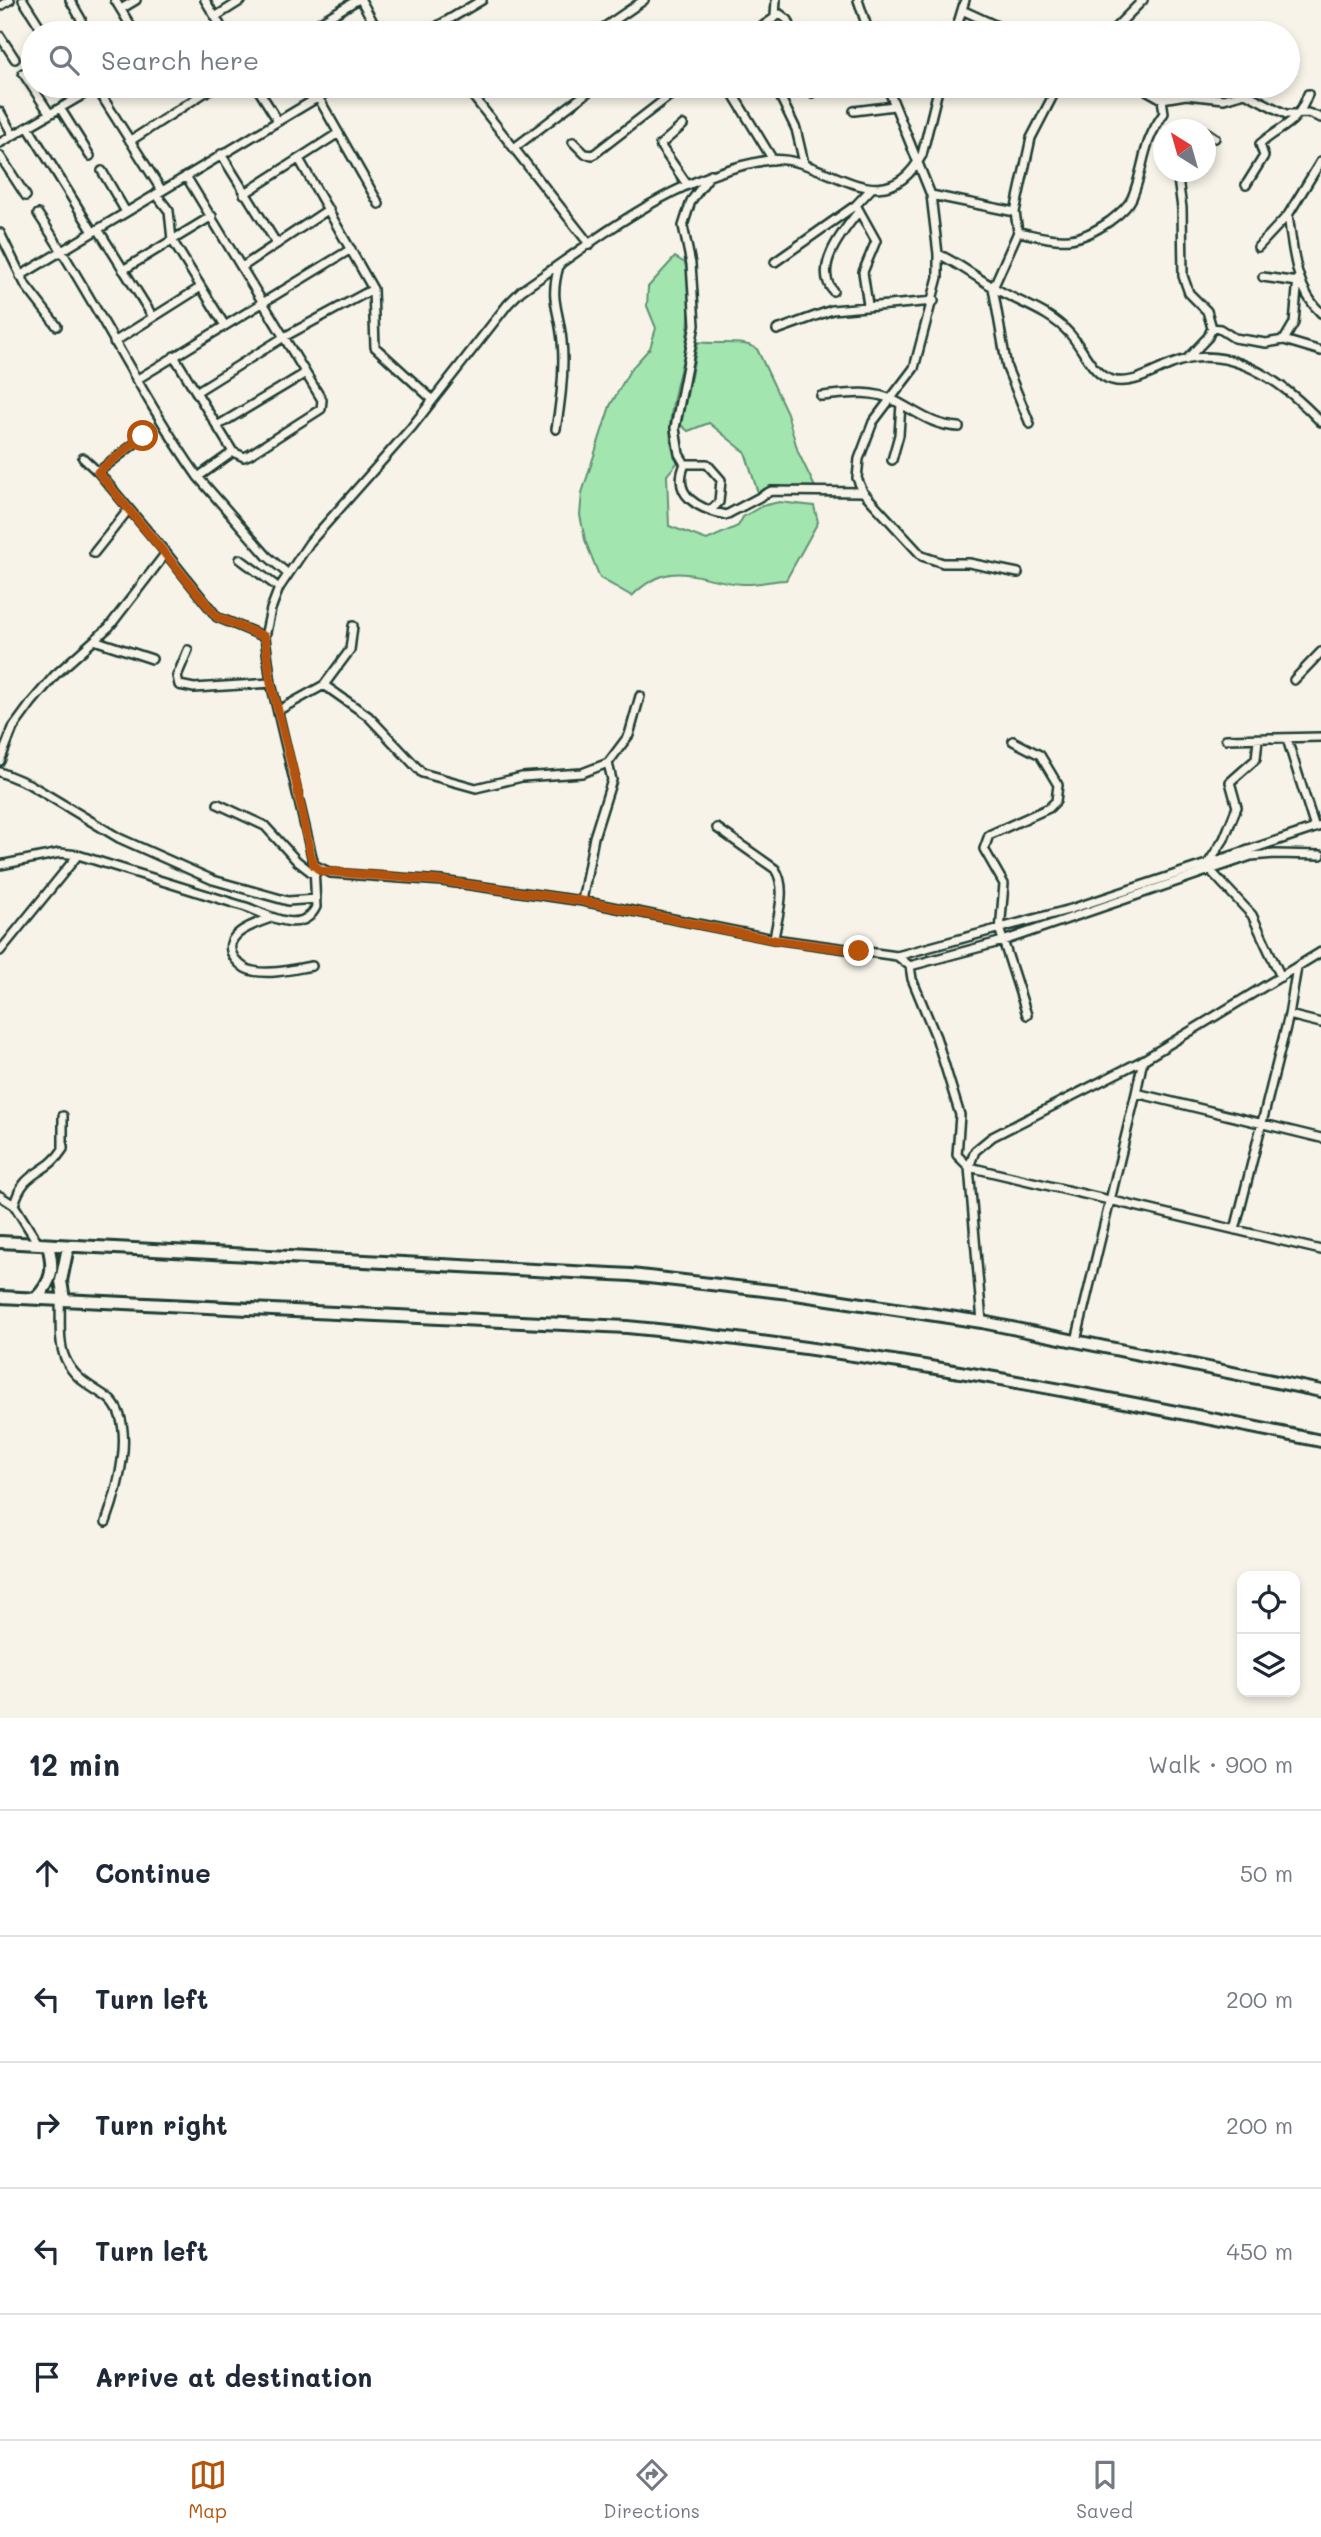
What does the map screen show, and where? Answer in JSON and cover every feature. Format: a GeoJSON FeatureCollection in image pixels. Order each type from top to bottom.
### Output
{"type":"FeatureCollection","features":[{"type":"Feature","properties":{"kind":"highway"},"geometry":{"type":"LineString","coordinates":[[0,1242],[631,1275],[789,1293],[982,1322],[1321,1391]]}},
{"type":"Feature","properties":{"kind":"highway"},"geometry":{"type":"LineString","coordinates":[[36,1298],[46,1289],[53,1269],[43,1245]]}},
{"type":"Feature","properties":{"kind":"highway"},"geometry":{"type":"LineString","coordinates":[[62,1299],[61,1281],[68,1247]]}},
{"type":"Feature","properties":{"kind":"highway"},"geometry":{"type":"LineString","coordinates":[[0,1297],[626,1327],[727,1337],[834,1350],[1090,1394],[1321,1441]]}},
{"type":"Feature","properties":{"kind":"street"},"geometry":{"type":"LineString","coordinates":[[0,6],[10,0]]}},
{"type":"Feature","properties":{"kind":"street"},"geometry":{"type":"LineString","coordinates":[[23,0],[36,21]]}},
{"type":"Feature","properties":{"kind":"street"},"geometry":{"type":"LineString","coordinates":[[69,0],[81,19]]}},
{"type":"Feature","properties":{"kind":"street"},"geometry":{"type":"LineString","coordinates":[[115,0],[128,21]]}},
{"type":"Feature","properties":{"kind":"street"},"geometry":{"type":"LineString","coordinates":[[121,9],[136,0]]}},
{"type":"Feature","properties":{"kind":"street"},"geometry":{"type":"LineString","coordinates":[[205,0],[218,21]]}},
{"type":"Feature","properties":{"kind":"street"},"geometry":{"type":"LineString","coordinates":[[215,17],[242,0]]}},
{"type":"Feature","properties":{"kind":"street"},"geometry":{"type":"LineString","coordinates":[[323,21],[359,0],[372,21]]}},
{"type":"Feature","properties":{"kind":"street"},"geometry":{"type":"LineString","coordinates":[[446,21],[482,0]]}},
{"type":"Feature","properties":{"kind":"street"},"geometry":{"type":"LineString","coordinates":[[613,21],[644,0]]}},
{"type":"Feature","properties":{"kind":"street"},"geometry":{"type":"LineString","coordinates":[[775,16],[776,0]]}},
{"type":"Feature","properties":{"kind":"street"},"geometry":{"type":"LineString","coordinates":[[858,0],[865,21]]}},
{"type":"Feature","properties":{"kind":"street"},"geometry":{"type":"LineString","coordinates":[[959,21],[965,0]]}},
{"type":"Feature","properties":{"kind":"street"},"geometry":{"type":"LineString","coordinates":[[1122,21],[1143,0]]}},
{"type":"Feature","properties":{"kind":"street"},"geometry":{"type":"LineString","coordinates":[[962,10],[986,21]]}},
{"type":"Feature","properties":{"kind":"street"},"geometry":{"type":"LineString","coordinates":[[769,21],[775,16],[784,16],[787,21]]}},
{"type":"Feature","properties":{"kind":"street"},"geometry":{"type":"LineString","coordinates":[[0,36],[15,59]]}},
{"type":"Feature","properties":{"kind":"street"},"geometry":{"type":"LineString","coordinates":[[1246,185],[1264,156],[1260,144],[1286,129],[1301,114],[1308,94]]}},
{"type":"Feature","properties":{"kind":"street"},"geometry":{"type":"LineString","coordinates":[[39,98],[50,114]]}},
{"type":"Feature","properties":{"kind":"street"},"geometry":{"type":"LineString","coordinates":[[0,143],[76,98]]}},
{"type":"Feature","properties":{"kind":"street"},"geometry":{"type":"LineString","coordinates":[[104,98],[169,211],[172,240],[224,324]]}},
{"type":"Feature","properties":{"kind":"street"},"geometry":{"type":"LineString","coordinates":[[130,141],[196,98]]}},
{"type":"Feature","properties":{"kind":"street"},"geometry":{"type":"LineString","coordinates":[[264,98],[278,121]]}},
{"type":"Feature","properties":{"kind":"street"},"geometry":{"type":"LineString","coordinates":[[20,276],[316,98]]}},
{"type":"Feature","properties":{"kind":"street"},"geometry":{"type":"LineString","coordinates":[[319,98],[379,204]]}},
{"type":"Feature","properties":{"kind":"street"},"geometry":{"type":"LineString","coordinates":[[474,98],[590,245]]}},
{"type":"Feature","properties":{"kind":"street"},"geometry":{"type":"LineString","coordinates":[[514,148],[580,98]]}},
{"type":"Feature","properties":{"kind":"street"},"geometry":{"type":"LineString","coordinates":[[573,142],[585,154],[593,155],[667,98]]}},
{"type":"Feature","properties":{"kind":"street"},"geometry":{"type":"LineString","coordinates":[[735,98],[773,160]]}},
{"type":"Feature","properties":{"kind":"street"},"geometry":{"type":"LineString","coordinates":[[781,98],[796,129],[804,163]]}},
{"type":"Feature","properties":{"kind":"street"},"geometry":{"type":"LineString","coordinates":[[891,98],[931,195],[938,254],[934,301],[914,369],[873,422],[859,459],[857,478],[863,492],[922,556],[943,563],[969,563],[1018,573]]}},
{"type":"Feature","properties":{"kind":"street"},"geometry":{"type":"LineString","coordinates":[[0,866],[60,853],[78,855],[246,907],[271,918],[295,923],[306,920],[312,915],[316,899],[314,865],[271,683],[265,637],[279,588],[310,542],[433,400],[508,304],[559,266],[654,201],[686,183],[711,174],[773,160],[804,163],[842,181],[870,189],[895,183],[917,164],[936,98]]}},
{"type":"Feature","properties":{"kind":"street"},"geometry":{"type":"LineString","coordinates":[[1030,424],[1007,368],[993,288],[1018,232],[1015,212],[1031,138],[1052,98]]}},
{"type":"Feature","properties":{"kind":"street"},"geometry":{"type":"LineString","coordinates":[[1167,119],[1162,99],[1168,98]]}},
{"type":"Feature","properties":{"kind":"street"},"geometry":{"type":"LineString","coordinates":[[1255,98],[1286,114],[1321,118]]}},
{"type":"Feature","properties":{"kind":"street"},"geometry":{"type":"LineString","coordinates":[[854,111],[894,106]]}},
{"type":"Feature","properties":{"kind":"street"},"geometry":{"type":"LineString","coordinates":[[60,108],[90,156]]}},
{"type":"Feature","properties":{"kind":"street"},"geometry":{"type":"LineString","coordinates":[[0,112],[13,135]]}},
{"type":"Feature","properties":{"kind":"street"},"geometry":{"type":"LineString","coordinates":[[1018,232],[1071,241],[1086,236],[1116,216],[1132,198],[1147,140],[1164,113]]}},
{"type":"Feature","properties":{"kind":"street"},"geometry":{"type":"LineString","coordinates":[[683,125],[660,145],[686,183]]}},
{"type":"Feature","properties":{"kind":"street"},"geometry":{"type":"LineString","coordinates":[[28,127],[153,317]]}},
{"type":"Feature","properties":{"kind":"street"},"geometry":{"type":"LineString","coordinates":[[244,194],[337,134]]}},
{"type":"Feature","properties":{"kind":"street"},"geometry":{"type":"LineString","coordinates":[[221,154],[277,244]]}},
{"type":"Feature","properties":{"kind":"street"},"geometry":{"type":"LineString","coordinates":[[0,156],[26,196]]}},
{"type":"Feature","properties":{"kind":"street"},"geometry":{"type":"LineString","coordinates":[[299,159],[373,289],[375,347],[433,400]]}},
{"type":"Feature","properties":{"kind":"street"},"geometry":{"type":"LineString","coordinates":[[1258,247],[1288,215],[1321,161]]}},
{"type":"Feature","properties":{"kind":"street"},"geometry":{"type":"LineString","coordinates":[[102,171],[126,212]]}},
{"type":"Feature","properties":{"kind":"street"},"geometry":{"type":"LineString","coordinates":[[685,464],[679,454],[675,418],[695,325],[691,264],[683,226],[691,201],[711,174]]}},
{"type":"Feature","properties":{"kind":"street"},"geometry":{"type":"LineString","coordinates":[[174,356],[233,452],[244,457],[321,409],[322,400],[186,176]]}},
{"type":"Feature","properties":{"kind":"street"},"geometry":{"type":"LineString","coordinates":[[1178,182],[1182,208],[1182,276],[1189,293],[1207,311],[1212,328],[1208,338],[1186,360]]}},
{"type":"Feature","properties":{"kind":"street"},"geometry":{"type":"LineString","coordinates":[[833,291],[827,283],[825,273],[841,235],[870,189]]}},
{"type":"Feature","properties":{"kind":"street"},"geometry":{"type":"LineString","coordinates":[[931,195],[1015,212]]}},
{"type":"Feature","properties":{"kind":"street"},"geometry":{"type":"LineString","coordinates":[[775,262],[857,208]]}},
{"type":"Feature","properties":{"kind":"street"},"geometry":{"type":"LineString","coordinates":[[857,208],[876,241],[862,276],[868,305]]}},
{"type":"Feature","properties":{"kind":"street"},"geometry":{"type":"LineString","coordinates":[[242,267],[329,209]]}},
{"type":"Feature","properties":{"kind":"street"},"geometry":{"type":"LineString","coordinates":[[38,214],[63,250],[165,430],[198,477],[267,556],[288,574]]}},
{"type":"Feature","properties":{"kind":"street"},"geometry":{"type":"LineString","coordinates":[[1284,340],[1294,323],[1298,279],[1288,215]]}},
{"type":"Feature","properties":{"kind":"street"},"geometry":{"type":"LineString","coordinates":[[123,270],[212,216]]}},
{"type":"Feature","properties":{"kind":"street"},"geometry":{"type":"LineString","coordinates":[[0,233],[20,276],[57,326]]}},
{"type":"Feature","properties":{"kind":"street"},"geometry":{"type":"LineString","coordinates":[[136,380],[351,248]]}},
{"type":"Feature","properties":{"kind":"street"},"geometry":{"type":"LineString","coordinates":[[938,254],[967,269],[993,288],[1041,310],[1060,324],[1099,374],[1109,380],[1122,382],[1186,360],[1212,358],[1259,370],[1279,382],[1321,422]]}},
{"type":"Feature","properties":{"kind":"street"},"geometry":{"type":"LineString","coordinates":[[556,429],[561,403],[562,342],[553,297],[559,266]]}},
{"type":"Feature","properties":{"kind":"street"},"geometry":{"type":"LineString","coordinates":[[1263,277],[1298,279]]}},
{"type":"Feature","properties":{"kind":"street"},"geometry":{"type":"LineString","coordinates":[[1298,279],[1321,313]]}},
{"type":"Feature","properties":{"kind":"street"},"geometry":{"type":"LineString","coordinates":[[114,342],[201,286]]}},
{"type":"Feature","properties":{"kind":"street"},"geometry":{"type":"LineString","coordinates":[[196,392],[284,337],[373,289]]}},
{"type":"Feature","properties":{"kind":"street"},"geometry":{"type":"LineString","coordinates":[[777,330],[820,313],[868,305],[934,301]]}},
{"type":"Feature","properties":{"kind":"street"},"geometry":{"type":"LineString","coordinates":[[1212,328],[1220,329],[1234,338],[1266,343],[1284,340],[1321,351]]}},
{"type":"Feature","properties":{"kind":"street"},"geometry":{"type":"LineString","coordinates":[[217,426],[304,374]]}},
{"type":"Feature","properties":{"kind":"street"},"geometry":{"type":"LineString","coordinates":[[821,396],[865,392],[891,398],[936,424],[959,427]]}},
{"type":"Feature","properties":{"kind":"street"},"geometry":{"type":"LineString","coordinates":[[892,460],[899,435],[901,404]]}},
{"type":"Feature","properties":{"kind":"street"},"geometry":{"type":"LineString","coordinates":[[98,472],[143,436]]}},
{"type":"Feature","properties":{"kind":"street"},"geometry":{"type":"LineString","coordinates":[[198,477],[233,452]]}},
{"type":"Feature","properties":{"kind":"street"},"geometry":{"type":"LineString","coordinates":[[83,458],[98,472],[217,617],[265,637]]}},
{"type":"Feature","properties":{"kind":"street"},"geometry":{"type":"LineString","coordinates":[[685,464],[681,473],[685,495],[701,509],[726,515],[771,491],[863,492]]}},
{"type":"Feature","properties":{"kind":"street"},"geometry":{"type":"LineString","coordinates":[[685,464],[707,464],[721,480],[719,502],[711,510]]}},
{"type":"Feature","properties":{"kind":"street"},"geometry":{"type":"LineString","coordinates":[[94,553],[129,509]]}},
{"type":"Feature","properties":{"kind":"street"},"geometry":{"type":"LineString","coordinates":[[0,761],[2,745],[40,693],[65,666],[97,641],[166,553]]}},
{"type":"Feature","properties":{"kind":"street"},"geometry":{"type":"LineString","coordinates":[[240,558],[279,588]]}},
{"type":"Feature","properties":{"kind":"street"},"geometry":{"type":"LineString","coordinates":[[279,710],[324,685],[350,650],[353,626]]}},
{"type":"Feature","properties":{"kind":"street"},"geometry":{"type":"LineString","coordinates":[[97,641],[152,659]]}},
{"type":"Feature","properties":{"kind":"street"},"geometry":{"type":"LineString","coordinates":[[188,650],[177,676],[179,685],[194,688],[271,683]]}},
{"type":"Feature","properties":{"kind":"street"},"geometry":{"type":"LineString","coordinates":[[1294,680],[1321,652]]}},
{"type":"Feature","properties":{"kind":"street"},"geometry":{"type":"LineString","coordinates":[[324,685],[368,716],[412,764],[435,779],[476,788],[522,777],[582,773],[608,762],[629,735],[640,696]]}},
{"type":"Feature","properties":{"kind":"street"},"geometry":{"type":"LineString","coordinates":[[1226,738],[1321,737]]}},
{"type":"Feature","properties":{"kind":"street"},"geometry":{"type":"LineString","coordinates":[[1210,866],[1237,807],[1230,782],[1255,759],[1258,739]]}},
{"type":"Feature","properties":{"kind":"street"},"geometry":{"type":"LineString","coordinates":[[910,965],[1003,941],[1318,827],[1287,739]]}},
{"type":"Feature","properties":{"kind":"street"},"geometry":{"type":"LineString","coordinates":[[1013,741],[1040,755],[1054,776],[1058,793],[1049,808],[996,830],[985,840],[986,856],[1005,891],[1000,930],[1027,1015]]}},
{"type":"Feature","properties":{"kind":"street"},"geometry":{"type":"LineString","coordinates":[[582,901],[594,837],[612,780],[608,762]]}},
{"type":"Feature","properties":{"kind":"street"},"geometry":{"type":"LineString","coordinates":[[0,772],[29,784],[119,838],[213,880],[288,901],[316,899]]}},
{"type":"Feature","properties":{"kind":"street"},"geometry":{"type":"LineString","coordinates":[[218,803],[265,826],[297,861],[315,875]]}},
{"type":"Feature","properties":{"kind":"street"},"geometry":{"type":"LineString","coordinates":[[717,828],[775,869],[781,878],[774,940]]}},
{"type":"Feature","properties":{"kind":"street"},"geometry":{"type":"LineString","coordinates":[[0,951],[78,855]]}},
{"type":"Feature","properties":{"kind":"street"},"geometry":{"type":"LineString","coordinates":[[314,865],[331,873],[442,881],[582,901],[774,940],[897,956],[1000,930],[1210,866],[1263,855],[1321,855]]}},
{"type":"Feature","properties":{"kind":"street"},"geometry":{"type":"LineString","coordinates":[[1210,866],[1252,915],[1281,977]]}},
{"type":"Feature","properties":{"kind":"street"},"geometry":{"type":"LineString","coordinates":[[271,918],[235,935],[231,944],[237,963],[252,971],[265,973],[312,966]]}},
{"type":"Feature","properties":{"kind":"street"},"geometry":{"type":"LineString","coordinates":[[982,1322],[969,1167],[981,1144],[1143,1060],[1321,952]]}},
{"type":"Feature","properties":{"kind":"street"},"geometry":{"type":"LineString","coordinates":[[897,956],[910,965],[912,979],[936,1037],[960,1115],[957,1154],[969,1167],[1321,1250]]}},
{"type":"Feature","properties":{"kind":"street"},"geometry":{"type":"LineString","coordinates":[[1235,1230],[1289,1015],[1297,967]]}},
{"type":"Feature","properties":{"kind":"street"},"geometry":{"type":"LineString","coordinates":[[1289,1015],[1321,1023]]}},
{"type":"Feature","properties":{"kind":"street"},"geometry":{"type":"LineString","coordinates":[[1076,1341],[1143,1060]]}},
{"type":"Feature","properties":{"kind":"street"},"geometry":{"type":"LineString","coordinates":[[1136,1093],[1321,1138]]}},
{"type":"Feature","properties":{"kind":"street"},"geometry":{"type":"LineString","coordinates":[[14,1205],[19,1187],[63,1149],[63,1116]]}},
{"type":"Feature","properties":{"kind":"street"},"geometry":{"type":"LineString","coordinates":[[0,1196],[14,1205],[43,1245]]}},
{"type":"Feature","properties":{"kind":"street"},"geometry":{"type":"LineString","coordinates":[[62,1299],[64,1356],[75,1375],[117,1407],[121,1422],[121,1464],[106,1522]]}},
{"type":"Feature","properties":{"kind":"green space"},"geometry":{"type":"Polygon","coordinates":[[[675,257],[685,263],[690,303],[686,344],[671,420],[670,435],[678,462],[667,475],[669,526],[707,540],[738,526],[743,517],[762,506],[779,502],[814,506],[818,522],[786,580],[743,584],[672,574],[646,584],[632,596],[600,578],[585,540],[580,515],[582,493],[610,406],[630,370],[650,348],[656,328],[647,306],[648,287],[675,257]]]}},
{"type":"Feature","properties":{"kind":"green space"},"geometry":{"type":"Polygon","coordinates":[[[698,342],[737,343],[757,349],[787,413],[798,452],[815,487],[778,488],[758,493],[745,452],[709,423],[688,431],[681,425],[698,342]]]}},
{"type":"Feature","properties":{"kind":"route"},"geometry":{"type":"LineString","coordinates":[[143,436],[98,472],[217,617],[265,637],[271,683],[310,852],[314,865],[321,871],[442,881],[582,901],[774,940],[859,951]]}}]}
